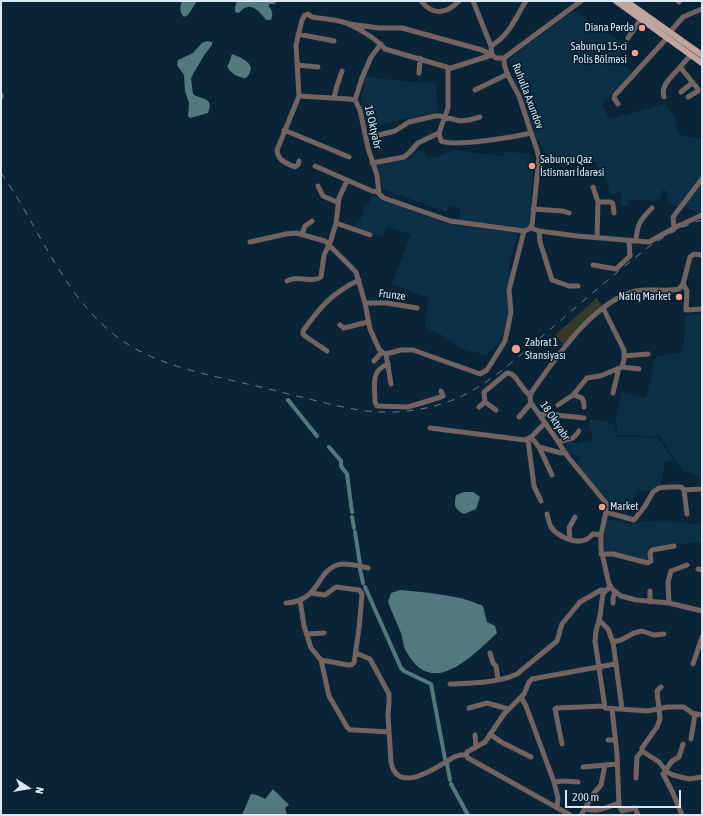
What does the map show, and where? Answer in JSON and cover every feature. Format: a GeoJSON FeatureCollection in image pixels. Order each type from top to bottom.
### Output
{"type":"FeatureCollection","features":[{"type":"Feature","properties":{"kind":"main road"},"geometry":{"type":"LineString","coordinates":[[616,1],[641,19],[702,55]]}},
{"type":"Feature","properties":{"kind":"main road"},"geometry":{"type":"LineString","coordinates":[[626,1],[635,3],[668,35],[702,63]]}},
{"type":"Feature","properties":{"kind":"street"},"geometry":{"type":"LineString","coordinates":[[421,1],[429,8],[437,12],[447,10],[459,1]]}},
{"type":"Feature","properties":{"kind":"street"},"geometry":{"type":"LineString","coordinates":[[491,46],[505,36],[526,1]]}},
{"type":"Feature","properties":{"kind":"street","name":"Ruhulla Axundov"},"geometry":{"type":"LineString","coordinates":[[531,228],[539,158],[518,95],[508,74],[504,58],[574,3],[581,1]]}},
{"type":"Feature","properties":{"kind":"street"},"geometry":{"type":"LineString","coordinates":[[475,2],[491,46],[492,55]]}},
{"type":"Feature","properties":{"kind":"street"},"geometry":{"type":"LineString","coordinates":[[618,104],[614,98],[615,95],[683,17],[702,9]]}},
{"type":"Feature","properties":{"kind":"street"},"geometry":{"type":"LineString","coordinates":[[299,161],[298,165],[295,167],[282,161],[278,157],[277,146],[299,96],[296,45],[302,20],[306,15],[308,14],[312,17],[379,28],[402,28],[482,50],[496,58],[504,58]]}},
{"type":"Feature","properties":{"kind":"street"},"geometry":{"type":"LineString","coordinates":[[628,38],[641,19]]}},
{"type":"Feature","properties":{"kind":"street"},"geometry":{"type":"LineString","coordinates":[[350,24],[381,44],[385,49],[450,68],[492,55]]}},
{"type":"Feature","properties":{"kind":"street"},"geometry":{"type":"LineString","coordinates":[[298,34],[334,42]]}},
{"type":"Feature","properties":{"kind":"street"},"geometry":{"type":"LineString","coordinates":[[356,100],[362,78],[371,57],[381,44]]}},
{"type":"Feature","properties":{"kind":"street"},"geometry":{"type":"LineString","coordinates":[[664,97],[662,92],[664,87],[691,55]]}},
{"type":"Feature","properties":{"kind":"street"},"geometry":{"type":"LineString","coordinates":[[419,73],[420,58]]}},
{"type":"Feature","properties":{"kind":"street"},"geometry":{"type":"LineString","coordinates":[[297,65],[318,67]]}},
{"type":"Feature","properties":{"kind":"street"},"geometry":{"type":"LineString","coordinates":[[680,67],[698,89],[698,91],[688,97]]}},
{"type":"Feature","properties":{"kind":"street"},"geometry":{"type":"LineString","coordinates":[[450,68],[448,69],[448,104],[439,133],[441,141],[459,143],[516,137],[531,133]]}},
{"type":"Feature","properties":{"kind":"street"},"geometry":{"type":"LineString","coordinates":[[334,98],[342,71]]}},
{"type":"Feature","properties":{"kind":"street"},"geometry":{"type":"LineString","coordinates":[[475,90],[508,74]]}},
{"type":"Feature","properties":{"kind":"street"},"geometry":{"type":"LineString","coordinates":[[681,92],[692,83]]}},
{"type":"Feature","properties":{"kind":"street","name":"18 Oktyabr"},"geometry":{"type":"LineString","coordinates":[[299,96],[356,100],[360,107],[379,192]]}},
{"type":"Feature","properties":{"kind":"street"},"geometry":{"type":"LineString","coordinates":[[379,135],[395,131],[404,124],[415,120],[435,116],[460,121],[480,117]]}},
{"type":"Feature","properties":{"kind":"street"},"geometry":{"type":"LineString","coordinates":[[284,130],[348,157]]}},
{"type":"Feature","properties":{"kind":"street"},"geometry":{"type":"LineString","coordinates":[[372,163],[407,155],[418,143],[439,133]]}},
{"type":"Feature","properties":{"kind":"street"},"geometry":{"type":"LineString","coordinates":[[315,166],[347,181],[372,191],[379,192],[379,194],[384,198],[450,221],[524,232],[531,228],[539,231],[577,236],[651,241],[702,215]]}},
{"type":"Feature","properties":{"kind":"street"},"geometry":{"type":"LineString","coordinates":[[674,228],[673,217],[702,179]]}},
{"type":"Feature","properties":{"kind":"street"},"geometry":{"type":"LineString","coordinates":[[287,281],[295,277],[311,280],[321,277],[324,254],[336,222],[337,202],[347,181]]}},
{"type":"Feature","properties":{"kind":"street"},"geometry":{"type":"LineString","coordinates":[[318,186],[323,196],[337,202]]}},
{"type":"Feature","properties":{"kind":"street"},"geometry":{"type":"LineString","coordinates":[[593,187],[598,202],[598,238]]}},
{"type":"Feature","properties":{"kind":"street"},"geometry":{"type":"LineString","coordinates":[[598,202],[611,202],[613,204],[614,213]]}},
{"type":"Feature","properties":{"kind":"street"},"geometry":{"type":"LineString","coordinates":[[636,241],[639,222],[652,208]]}},
{"type":"Feature","properties":{"kind":"street"},"geometry":{"type":"LineString","coordinates":[[533,209],[563,211],[569,213]]}},
{"type":"Feature","properties":{"kind":"street"},"geometry":{"type":"LineString","coordinates":[[302,234],[306,226],[312,220]]}},
{"type":"Feature","properties":{"kind":"street"},"geometry":{"type":"LineString","coordinates":[[336,222],[370,234]]}},
{"type":"Feature","properties":{"kind":"street"},"geometry":{"type":"LineString","coordinates":[[539,231],[540,242],[552,280],[569,286],[578,286]]}},
{"type":"Feature","properties":{"kind":"street"},"geometry":{"type":"LineString","coordinates":[[374,361],[384,353],[409,349],[480,374],[487,370],[505,341],[511,312],[509,290],[524,232]]}},
{"type":"Feature","properties":{"kind":"street"},"geometry":{"type":"LineString","coordinates":[[250,242],[286,234],[302,234],[329,244],[353,269],[359,280],[368,322],[379,349],[384,353],[388,364],[391,384]]}},
{"type":"Feature","properties":{"kind":"street"},"geometry":{"type":"LineString","coordinates":[[593,265],[616,269],[630,256],[629,240]]}},
{"type":"Feature","properties":{"kind":"street"},"geometry":{"type":"LineString","coordinates":[[702,255],[694,254],[690,257],[683,284],[687,291],[686,310],[702,309]]}},
{"type":"Feature","properties":{"kind":"street"},"geometry":{"type":"LineString","coordinates":[[326,351],[305,336],[303,331],[324,303],[344,288],[359,280]]}},
{"type":"Feature","properties":{"kind":"street","name":"18 Oktyabr"},"geometry":{"type":"LineString","coordinates":[[606,512],[606,503],[565,453],[531,403],[530,395],[585,324],[602,308],[637,291],[673,290],[679,288],[683,284]]}},
{"type":"Feature","properties":{"kind":"street","name":"Frunze"},"geometry":{"type":"LineString","coordinates":[[365,303],[387,303],[416,308]]}},
{"type":"Feature","properties":{"kind":"street"},"geometry":{"type":"LineString","coordinates":[[602,308],[624,350],[624,360],[620,368],[613,393]]}},
{"type":"Feature","properties":{"kind":"street"},"geometry":{"type":"LineString","coordinates":[[340,325],[344,328],[368,322]]}},
{"type":"Feature","properties":{"kind":"street"},"geometry":{"type":"LineString","coordinates":[[624,356],[648,354]]}},
{"type":"Feature","properties":{"kind":"street"},"geometry":{"type":"LineString","coordinates":[[388,364],[378,369],[376,373],[375,402],[377,406],[408,406],[441,397],[443,396],[441,391]]}},
{"type":"Feature","properties":{"kind":"street"},"geometry":{"type":"LineString","coordinates":[[558,404],[574,395],[587,378],[600,376],[620,368],[639,369]]}},
{"type":"Feature","properties":{"kind":"street"},"geometry":{"type":"LineString","coordinates":[[496,410],[485,402],[484,393],[508,372],[512,374],[524,391],[530,395]]}},
{"type":"Feature","properties":{"kind":"street"},"geometry":{"type":"LineString","coordinates":[[574,395],[582,398],[584,407]]}},
{"type":"Feature","properties":{"kind":"street"},"geometry":{"type":"LineString","coordinates":[[479,407],[485,402]]}},
{"type":"Feature","properties":{"kind":"street"},"geometry":{"type":"LineString","coordinates":[[519,417],[531,403]]}},
{"type":"Feature","properties":{"kind":"street"},"geometry":{"type":"LineString","coordinates":[[540,416],[546,414],[584,418]]}},
{"type":"Feature","properties":{"kind":"street"},"geometry":{"type":"LineString","coordinates":[[529,438],[545,423]]}},
{"type":"Feature","properties":{"kind":"street"},"geometry":{"type":"LineString","coordinates":[[430,428],[529,438],[539,447],[552,475]]}},
{"type":"Feature","properties":{"kind":"street"},"geometry":{"type":"LineString","coordinates":[[558,442],[575,437],[578,431]]}},
{"type":"Feature","properties":{"kind":"street"},"geometry":{"type":"LineString","coordinates":[[529,438],[534,486],[541,501]]}},
{"type":"Feature","properties":{"kind":"street"},"geometry":{"type":"LineString","coordinates":[[539,447],[565,453]]}},
{"type":"Feature","properties":{"kind":"street"},"geometry":{"type":"LineString","coordinates":[[702,489],[684,490],[681,487],[658,488],[654,490],[645,506],[634,520],[606,512],[601,535],[602,554],[610,587],[615,592],[629,598],[650,602],[669,603],[702,611]]}},
{"type":"Feature","properties":{"kind":"street"},"geometry":{"type":"LineString","coordinates":[[684,490],[686,514]]}},
{"type":"Feature","properties":{"kind":"street"},"geometry":{"type":"LineString","coordinates":[[547,514],[552,528],[561,535],[570,539],[585,540],[593,534],[601,535]]}},
{"type":"Feature","properties":{"kind":"street"},"geometry":{"type":"LineString","coordinates":[[570,539],[569,528],[575,517]]}},
{"type":"Feature","properties":{"kind":"street"},"geometry":{"type":"LineString","coordinates":[[602,554],[613,554],[648,563],[651,560],[650,553],[652,550],[674,546]]}},
{"type":"Feature","properties":{"kind":"street"},"geometry":{"type":"LineString","coordinates":[[286,603],[300,600],[311,593],[326,573],[337,565],[352,565],[368,568]]}},
{"type":"Feature","properties":{"kind":"street"},"geometry":{"type":"LineString","coordinates":[[669,603],[668,582],[670,571],[687,565]]}},
{"type":"Feature","properties":{"kind":"street"},"geometry":{"type":"LineString","coordinates":[[311,593],[325,595],[336,587],[359,590],[361,592],[361,612],[354,663],[351,665],[320,660]]}},
{"type":"Feature","properties":{"kind":"street"},"geometry":{"type":"LineString","coordinates":[[604,706],[595,640],[602,597],[605,591],[610,587]]}},
{"type":"Feature","properties":{"kind":"street"},"geometry":{"type":"LineString","coordinates":[[450,684],[498,679],[517,674],[557,642],[562,624],[570,616],[577,605],[600,590],[605,591]]}},
{"type":"Feature","properties":{"kind":"street"},"geometry":{"type":"LineString","coordinates":[[650,591],[650,602]]}},
{"type":"Feature","properties":{"kind":"street"},"geometry":{"type":"LineString","coordinates":[[613,603],[615,592]]}},
{"type":"Feature","properties":{"kind":"street"},"geometry":{"type":"LineString","coordinates":[[300,600],[304,626],[312,651],[320,660],[329,696],[347,727],[350,730],[389,732]]}},
{"type":"Feature","properties":{"kind":"street"},"geometry":{"type":"LineString","coordinates":[[599,620],[608,629],[613,642],[622,709]]}},
{"type":"Feature","properties":{"kind":"street"},"geometry":{"type":"LineString","coordinates":[[613,642],[621,640],[642,630],[654,635],[664,634]]}},
{"type":"Feature","properties":{"kind":"street"},"geometry":{"type":"LineString","coordinates":[[307,634],[324,633]]}},
{"type":"Feature","properties":{"kind":"street"},"geometry":{"type":"LineString","coordinates":[[693,664],[702,637]]}},
{"type":"Feature","properties":{"kind":"street"},"geometry":{"type":"LineString","coordinates":[[356,653],[370,659],[389,694],[389,732],[392,769],[395,775],[399,778],[408,779],[419,776],[454,757],[466,755],[468,758],[570,815]]}},
{"type":"Feature","properties":{"kind":"street"},"geometry":{"type":"LineString","coordinates":[[490,653],[493,663],[496,666],[498,679]]}},
{"type":"Feature","properties":{"kind":"street"},"geometry":{"type":"LineString","coordinates":[[466,755],[467,752],[485,742],[508,709],[525,693],[529,682],[532,679],[616,664]]}},
{"type":"Feature","properties":{"kind":"street"},"geometry":{"type":"LineString","coordinates":[[636,778],[637,757],[642,752],[642,748],[659,723],[660,715],[657,691],[661,687]]}},
{"type":"Feature","properties":{"kind":"street"},"geometry":{"type":"LineString","coordinates":[[521,697],[526,706],[554,782],[558,798],[557,808]]}},
{"type":"Feature","properties":{"kind":"street"},"geometry":{"type":"LineString","coordinates":[[469,708],[487,703],[508,709]]}},
{"type":"Feature","properties":{"kind":"street"},"geometry":{"type":"LineString","coordinates":[[562,744],[555,709],[604,706],[605,708],[612,709],[648,711],[668,707],[684,708],[695,714],[702,715]]}},
{"type":"Feature","properties":{"kind":"street"},"geometry":{"type":"LineString","coordinates":[[612,709],[620,810],[622,811],[635,808],[638,815]]}},
{"type":"Feature","properties":{"kind":"street"},"geometry":{"type":"LineString","coordinates":[[691,739],[695,714]]}},
{"type":"Feature","properties":{"kind":"street"},"geometry":{"type":"LineString","coordinates":[[490,734],[501,742],[531,756]]}},
{"type":"Feature","properties":{"kind":"street"},"geometry":{"type":"LineString","coordinates":[[475,735],[476,747]]}},
{"type":"Feature","properties":{"kind":"street"},"geometry":{"type":"LineString","coordinates":[[608,740],[615,740]]}},
{"type":"Feature","properties":{"kind":"street"},"geometry":{"type":"LineString","coordinates":[[682,815],[663,772],[674,760],[679,757],[683,744]]}},
{"type":"Feature","properties":{"kind":"street"},"geometry":{"type":"LineString","coordinates":[[642,752],[660,762],[665,770],[670,774],[689,779],[702,778]]}},
{"type":"Feature","properties":{"kind":"street"},"geometry":{"type":"LineString","coordinates":[[583,767],[617,764]]}},
{"type":"Feature","properties":{"kind":"street"},"geometry":{"type":"LineString","coordinates":[[581,815],[594,793],[601,785],[605,765]]}},
{"type":"Feature","properties":{"kind":"street"},"geometry":{"type":"LineString","coordinates":[[554,782],[563,780],[578,782]]}},
{"type":"Feature","properties":{"kind":"street"},"geometry":{"type":"LineString","coordinates":[[585,809],[592,811],[599,810],[619,803]]}},
{"type":"Feature","properties":{"kind":"shaded area"},"geometry":{"type":"Polygon","coordinates":[[[182,1],[197,1],[188,15],[184,17],[180,9],[182,1]]]}},
{"type":"Feature","properties":{"kind":"shaded area"},"geometry":{"type":"Polygon","coordinates":[[[237,1],[276,1],[275,4],[269,4],[272,11],[272,16],[271,20],[266,20],[254,8],[247,7],[239,13],[235,12],[237,1]]]}},
{"type":"Feature","properties":{"kind":"shaded area"},"geometry":{"type":"Polygon","coordinates":[[[573,11],[626,45],[617,59],[632,72],[603,104],[609,119],[665,104],[678,122],[675,125],[680,135],[701,139],[702,176],[677,207],[666,198],[667,191],[662,190],[661,197],[658,201],[629,200],[628,206],[621,206],[621,191],[610,195],[606,177],[600,178],[596,161],[573,164],[566,162],[561,156],[553,160],[544,152],[544,149],[536,138],[509,59],[573,11]]]}},
{"type":"Feature","properties":{"kind":"shaded area"},"geometry":{"type":"Polygon","coordinates":[[[207,41],[212,42],[212,45],[191,78],[193,94],[206,100],[210,104],[210,108],[208,113],[190,118],[188,116],[189,103],[185,91],[184,75],[177,65],[178,60],[193,53],[202,43],[207,41]]]}},
{"type":"Feature","properties":{"kind":"shaded area"},"geometry":{"type":"Polygon","coordinates":[[[232,54],[245,60],[250,66],[250,73],[246,78],[237,76],[228,69],[227,66],[232,54]]]}},
{"type":"Feature","properties":{"kind":"shaded area"},"geometry":{"type":"Polygon","coordinates":[[[365,77],[436,84],[438,112],[367,127],[361,102],[365,77]]]}},
{"type":"Feature","properties":{"kind":"shaded area"},"geometry":{"type":"Polygon","coordinates":[[[424,150],[426,157],[438,157],[452,150],[504,156],[504,152],[530,153],[528,170],[533,170],[529,225],[524,228],[459,220],[460,208],[449,207],[446,212],[383,189],[378,165],[381,162],[410,159],[414,153],[424,150]]]}},
{"type":"Feature","properties":{"kind":"shaded area"},"geometry":{"type":"Polygon","coordinates":[[[702,181],[702,213],[699,214],[683,205],[702,181]]]}},
{"type":"Feature","properties":{"kind":"shaded area"},"geometry":{"type":"Polygon","coordinates":[[[372,195],[456,226],[518,233],[508,269],[512,271],[505,293],[509,307],[502,341],[485,355],[463,349],[444,336],[425,327],[428,298],[392,284],[411,235],[387,226],[383,237],[354,227],[356,220],[360,221],[365,204],[368,205],[372,195]]]}},
{"type":"Feature","properties":{"kind":"shaded area"},"geometry":{"type":"Polygon","coordinates":[[[597,298],[601,305],[581,324],[564,345],[555,335],[597,298]]]}},
{"type":"Feature","properties":{"kind":"shaded area"},"geometry":{"type":"Polygon","coordinates":[[[702,314],[702,485],[699,484],[699,476],[683,471],[659,436],[617,435],[616,415],[622,392],[646,398],[656,357],[681,352],[686,331],[685,316],[702,314]]]}},
{"type":"Feature","properties":{"kind":"shaded area"},"geometry":{"type":"Polygon","coordinates":[[[590,419],[615,424],[616,436],[658,438],[674,461],[665,462],[661,485],[649,491],[638,489],[626,515],[609,501],[577,465],[580,457],[567,453],[567,442],[591,442],[593,431],[589,430],[590,419]]]}},
{"type":"Feature","properties":{"kind":"shaded area"},"geometry":{"type":"Polygon","coordinates":[[[464,492],[473,492],[480,497],[476,509],[464,514],[458,510],[455,501],[456,495],[464,492]]]}},
{"type":"Feature","properties":{"kind":"shaded area"},"geometry":{"type":"Polygon","coordinates":[[[607,519],[635,525],[642,521],[702,524],[702,542],[648,547],[648,561],[604,550],[607,519]]]}},
{"type":"Feature","properties":{"kind":"shaded area"},"geometry":{"type":"Polygon","coordinates":[[[400,590],[453,596],[483,606],[487,622],[495,626],[497,633],[464,662],[452,669],[440,673],[428,672],[416,665],[406,651],[401,633],[388,602],[391,593],[400,590]]]}},
{"type":"Feature","properties":{"kind":"shaded area"},"geometry":{"type":"Polygon","coordinates":[[[273,789],[289,805],[285,808],[287,815],[242,815],[251,794],[265,799],[273,789]]]}},
{"type":"Feature","properties":{"kind":"waterway"},"geometry":{"type":"LineString","coordinates":[[288,400],[317,436]]}},
{"type":"Feature","properties":{"kind":"waterway"},"geometry":{"type":"LineString","coordinates":[[329,447],[341,461],[341,466],[347,474],[352,512]]}},
{"type":"Feature","properties":{"kind":"waterway"},"geometry":{"type":"LineString","coordinates":[[352,517],[354,528]]}},
{"type":"Feature","properties":{"kind":"waterway"},"geometry":{"type":"LineString","coordinates":[[355,532],[360,564]]}},
{"type":"Feature","properties":{"kind":"waterway"},"geometry":{"type":"LineString","coordinates":[[360,569],[363,583]]}},
{"type":"Feature","properties":{"kind":"waterway"},"geometry":{"type":"LineString","coordinates":[[365,587],[401,668],[404,671],[431,684],[445,759]]}},
{"type":"Feature","properties":{"kind":"waterway"},"geometry":{"type":"LineString","coordinates":[[447,764],[450,780]]}},
{"type":"Feature","properties":{"kind":"waterway"},"geometry":{"type":"LineString","coordinates":[[451,784],[468,815]]}},
{"type":"Feature","properties":{"kind":"railway"},"geometry":{"type":"LineString","coordinates":[[1,173],[51,257],[78,297],[93,316],[124,342],[151,357],[180,367],[338,406],[372,412],[393,412],[424,408],[453,400],[473,390],[506,367],[611,277],[651,245],[682,227],[702,220]]}},
{"type":"Feature","properties":{"kind":"place","name":"Diana Pərdə"},"geometry":{"type":"Point","coordinates":[642,28]}},
{"type":"Feature","properties":{"kind":"place","name":"Sabunçu 15-ci Polis Bölməsi"},"geometry":{"type":"Point","coordinates":[635,53]}},
{"type":"Feature","properties":{"kind":"place","name":"Sabunçu Qaz İstismarı İdarəsi"},"geometry":{"type":"Point","coordinates":[532,166]}},
{"type":"Feature","properties":{"kind":"place","name":"Natiq Market"},"geometry":{"type":"Point","coordinates":[679,297]}},
{"type":"Feature","properties":{"kind":"place","name":"Zabrat 1 Stansiyası"},"geometry":{"type":"Point","coordinates":[516,349]}},
{"type":"Feature","properties":{"kind":"place","name":"Market"},"geometry":{"type":"Point","coordinates":[602,507]}}]}
